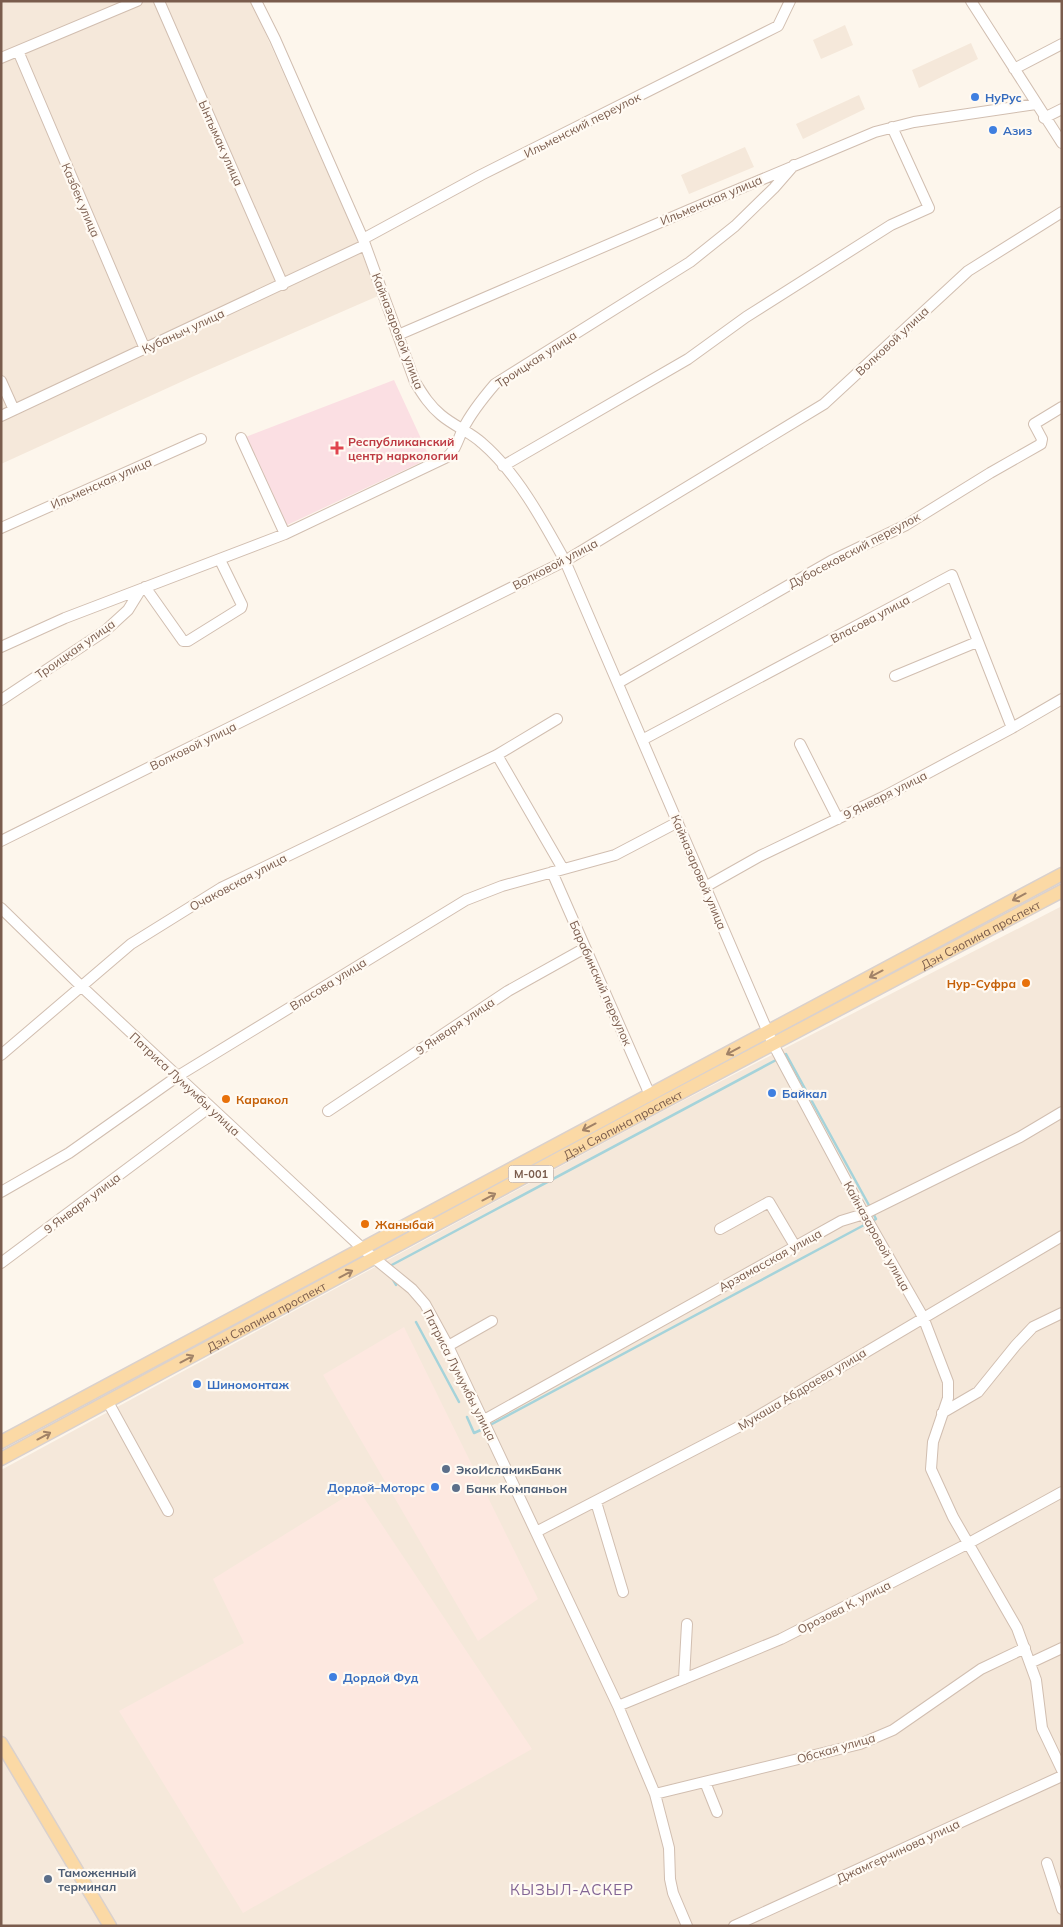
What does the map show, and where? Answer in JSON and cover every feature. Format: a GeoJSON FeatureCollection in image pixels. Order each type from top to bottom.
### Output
{"type":"FeatureCollection","features":[{"type":"Feature","properties":{"kind":"main road","name":"Дэн Сяопина проспект"},"geometry":{"type":"LineString","coordinates":[[1,1459],[563,1156],[1062,874]]}},
{"type":"Feature","properties":{"kind":"main road","name":"Дэн Сяопина проспект"},"geometry":{"type":"LineString","coordinates":[[1,1442],[650,1095],[771,1038],[1062,891]]}},
{"type":"Feature","properties":{"kind":"main road"},"geometry":{"type":"LineString","coordinates":[[556,1144],[563,1156]]}},
{"type":"Feature","properties":{"kind":"main road"},"geometry":{"type":"LineString","coordinates":[[1,1743],[110,1926]]}},
{"type":"Feature","properties":{"kind":"street"},"geometry":{"type":"LineString","coordinates":[[1,58],[137,1]]}},
{"type":"Feature","properties":{"kind":"street","name":"Ынтымак улица"},"geometry":{"type":"LineString","coordinates":[[159,1],[283,285]]}},
{"type":"Feature","properties":{"kind":"street","name":"Кайназаровой улица"},"geometry":{"type":"LineString","coordinates":[[256,1],[275,39],[364,242],[415,382],[426,401],[442,416],[482,443],[503,466],[538,511],[565,561],[771,1038],[864,1214],[923,1317],[942,1362],[948,1382],[948,1398],[933,1442],[931,1469],[942,1494],[1017,1628],[1036,1680],[1042,1728],[1062,1770]]}},
{"type":"Feature","properties":{"kind":"street","name":"Ильменский переулок"},"geometry":{"type":"LineString","coordinates":[[364,242],[481,175],[778,26],[790,1]]}},
{"type":"Feature","properties":{"kind":"street"},"geometry":{"type":"LineString","coordinates":[[971,1],[1044,118],[1062,143]]}},
{"type":"Feature","properties":{"kind":"street"},"geometry":{"type":"LineString","coordinates":[[1014,69],[1062,44]]}},
{"type":"Feature","properties":{"kind":"street","name":"Казбек улица"},"geometry":{"type":"LineString","coordinates":[[18,51],[145,349]]}},
{"type":"Feature","properties":{"kind":"street","name":"Ильменская улица"},"geometry":{"type":"LineString","coordinates":[[398,335],[794,165],[892,127],[1036,104]]}},
{"type":"Feature","properties":{"kind":"street"},"geometry":{"type":"LineString","coordinates":[[1044,118],[1062,109]]}},
{"type":"Feature","properties":{"kind":"street"},"geometry":{"type":"LineString","coordinates":[[503,466],[688,359],[746,317],[891,225],[929,208],[892,127]]}},
{"type":"Feature","properties":{"kind":"street","name":"Троицкая улица"},"geometry":{"type":"LineString","coordinates":[[1,647],[65,618],[285,534],[447,457],[454,450],[463,429],[476,407],[495,384],[690,262],[735,226],[774,188],[794,165]]}},
{"type":"Feature","properties":{"kind":"street","name":"Волковой улица"},"geometry":{"type":"LineString","coordinates":[[1,841],[565,561],[824,404],[968,272],[1062,212]]}},
{"type":"Feature","properties":{"kind":"street","name":"Кубаныч улица"},"geometry":{"type":"LineString","coordinates":[[1,416],[283,285],[364,242]]}},
{"type":"Feature","properties":{"kind":"street"},"geometry":{"type":"LineString","coordinates":[[1,381],[14,410]]}},
{"type":"Feature","properties":{"kind":"street","name":"Дубосековский переулок"},"geometry":{"type":"LineString","coordinates":[[618,683],[831,561],[906,525],[990,473],[1042,444],[1042,438],[1034,424],[1062,407]]}},
{"type":"Feature","properties":{"kind":"street"},"geometry":{"type":"LineString","coordinates":[[241,438],[285,534]]}},
{"type":"Feature","properties":{"kind":"street","name":"Ильменская улица"},"geometry":{"type":"LineString","coordinates":[[1,528],[201,439]]}},
{"type":"Feature","properties":{"kind":"street"},"geometry":{"type":"LineString","coordinates":[[143,588],[181,638],[184,641],[188,641],[241,608],[242,605],[220,560]]}},
{"type":"Feature","properties":{"kind":"street","name":"Власова улица"},"geometry":{"type":"LineString","coordinates":[[642,740],[952,575],[1012,728]]}},
{"type":"Feature","properties":{"kind":"street","name":"Троицкая улица"},"geometry":{"type":"LineString","coordinates":[[1,700],[105,631],[128,610],[143,588]]}},
{"type":"Feature","properties":{"kind":"street"},"geometry":{"type":"LineString","coordinates":[[895,676],[977,642]]}},
{"type":"Feature","properties":{"kind":"street","name":"9 Января улица"},"geometry":{"type":"LineString","coordinates":[[705,886],[760,856],[838,820],[1012,728],[1062,699]]}},
{"type":"Feature","properties":{"kind":"street","name":"Очаковская улица"},"geometry":{"type":"LineString","coordinates":[[3,1051],[131,944],[221,888],[497,755],[557,719]]}},
{"type":"Feature","properties":{"kind":"street"},"geometry":{"type":"LineString","coordinates":[[800,744],[838,820]]}},
{"type":"Feature","properties":{"kind":"street"},"geometry":{"type":"LineString","coordinates":[[497,755],[563,869]]}},
{"type":"Feature","properties":{"kind":"street","name":"Власова улица"},"geometry":{"type":"LineString","coordinates":[[1,1192],[68,1153],[178,1076],[466,900],[502,886],[615,855],[678,822]]}},
{"type":"Feature","properties":{"kind":"street","name":"Барабинский переулок"},"geometry":{"type":"LineString","coordinates":[[552,872],[650,1095]]}},
{"type":"Feature","properties":{"kind":"street","name":"Патриса Лумумбы улица"},"geometry":{"type":"LineString","coordinates":[[1,908],[210,1107],[374,1259],[396,1275],[425,1304],[484,1420],[618,1706],[655,1794],[669,1848],[670,1879],[673,1894],[687,1926]]}},
{"type":"Feature","properties":{"kind":"street","name":"9 Января улица"},"geometry":{"type":"LineString","coordinates":[[328,1111],[508,991],[586,948]]}},
{"type":"Feature","properties":{"kind":"street","name":"9 Января улица"},"geometry":{"type":"LineString","coordinates":[[1,1262],[210,1107]]}},
{"type":"Feature","properties":{"kind":"street","name":"Арзамасская улица"},"geometry":{"type":"LineString","coordinates":[[484,1420],[841,1221],[864,1214],[1020,1137],[1062,1112]]}},
{"type":"Feature","properties":{"kind":"street"},"geometry":{"type":"LineString","coordinates":[[720,1229],[769,1202],[795,1246]]}},
{"type":"Feature","properties":{"kind":"street","name":"Мукаша Абдраева улица"},"geometry":{"type":"LineString","coordinates":[[536,1532],[748,1422],[1062,1236]]}},
{"type":"Feature","properties":{"kind":"street"},"geometry":{"type":"LineString","coordinates":[[942,1413],[978,1392],[1016,1345],[1034,1327],[1062,1313]]}},
{"type":"Feature","properties":{"kind":"street"},"geometry":{"type":"LineString","coordinates":[[448,1346],[492,1321]]}},
{"type":"Feature","properties":{"kind":"street"},"geometry":{"type":"LineString","coordinates":[[108,1402],[168,1511]]}},
{"type":"Feature","properties":{"kind":"street","name":"Орозова К. улица"},"geometry":{"type":"LineString","coordinates":[[618,1706],[782,1639],[970,1543],[1062,1492]]}},
{"type":"Feature","properties":{"kind":"street"},"geometry":{"type":"LineString","coordinates":[[596,1502],[623,1592]]}},
{"type":"Feature","properties":{"kind":"street"},"geometry":{"type":"LineString","coordinates":[[684,1679],[686,1624]]}},
{"type":"Feature","properties":{"kind":"street","name":"Обская улица"},"geometry":{"type":"LineString","coordinates":[[655,1794],[860,1744],[901,1725],[981,1669],[1025,1648]]}},
{"type":"Feature","properties":{"kind":"street"},"geometry":{"type":"LineString","coordinates":[[1030,1662],[1062,1648]]}},
{"type":"Feature","properties":{"kind":"street","name":"Джамгерчинова улица"},"geometry":{"type":"LineString","coordinates":[[734,1926],[1062,1776]]}},
{"type":"Feature","properties":{"kind":"street"},"geometry":{"type":"LineString","coordinates":[[705,1782],[717,1812]]}},
{"type":"Feature","properties":{"kind":"street"},"geometry":{"type":"LineString","coordinates":[[1047,1863],[1062,1909]]}},
{"type":"Feature","properties":{"kind":"shaded area"},"geometry":{"type":"Polygon","coordinates":[[[1,1],[251,1],[354,232],[378,296],[194,376],[1,464],[1,1]]]}},
{"type":"Feature","properties":{"kind":"shaded area"},"geometry":{"type":"Polygon","coordinates":[[[845,25],[853,45],[821,59],[813,40],[845,25]]]}},
{"type":"Feature","properties":{"kind":"shaded area"},"geometry":{"type":"Polygon","coordinates":[[[971,43],[978,59],[919,88],[912,70],[971,43]]]}},
{"type":"Feature","properties":{"kind":"shaded area"},"geometry":{"type":"Polygon","coordinates":[[[859,95],[865,109],[803,139],[796,124],[859,95]]]}},
{"type":"Feature","properties":{"kind":"shaded area"},"geometry":{"type":"Polygon","coordinates":[[[745,147],[754,167],[689,194],[681,175],[745,147]]]}},
{"type":"Feature","properties":{"kind":"shaded area","name":"Республиканский центр наркологии"},"geometry":{"type":"Polygon","coordinates":[[[394,380],[430,458],[285,526],[243,438],[394,380]]]}},
{"type":"Feature","properties":{"kind":"shaded area","name":"КЫЗЫЛ-АСКЕР"},"geometry":{"type":"Polygon","coordinates":[[[1062,906],[1062,1926],[1,1926],[1,1470],[659,1113],[1062,906]]]}},
{"type":"Feature","properties":{"kind":"shaded area","name":"Дордой–Моторс"},"geometry":{"type":"Polygon","coordinates":[[[404,1327],[538,1599],[478,1641],[323,1375],[404,1327]]]}},
{"type":"Feature","properties":{"kind":"shaded area","name":"Дордой Фуд"},"geometry":{"type":"Polygon","coordinates":[[[358,1489],[532,1749],[243,1913],[119,1711],[244,1643],[213,1579],[358,1489]]]}},
{"type":"Feature","properties":{"kind":"waterway"},"geometry":{"type":"LineString","coordinates":[[783,1056],[786,1054],[871,1209]]}},
{"type":"Feature","properties":{"kind":"waterway"},"geometry":{"type":"LineString","coordinates":[[388,1267],[778,1059]]}},
{"type":"Feature","properties":{"kind":"waterway"},"geometry":{"type":"LineString","coordinates":[[871,1222],[876,1219],[873,1213]]}},
{"type":"Feature","properties":{"kind":"waterway"},"geometry":{"type":"LineString","coordinates":[[492,1424],[866,1224]]}},
{"type":"Feature","properties":{"kind":"waterway"},"geometry":{"type":"LineString","coordinates":[[392,1278],[396,1285]]}},
{"type":"Feature","properties":{"kind":"waterway"},"geometry":{"type":"LineString","coordinates":[[416,1322],[459,1402]]}},
{"type":"Feature","properties":{"kind":"waterway"},"geometry":{"type":"LineString","coordinates":[[467,1417],[474,1433],[483,1429]]}},
{"type":"Feature","properties":{"kind":"place","name":"НуРус"},"geometry":{"type":"Point","coordinates":[975,97]}},
{"type":"Feature","properties":{"kind":"place","name":"Азиз"},"geometry":{"type":"Point","coordinates":[993,130]}},
{"type":"Feature","properties":{"kind":"place","name":"Республиканский центр наркологии"},"geometry":{"type":"Point","coordinates":[337,448]}},
{"type":"Feature","properties":{"kind":"place","name":"Нур-Суфра"},"geometry":{"type":"Point","coordinates":[1026,983]}},
{"type":"Feature","properties":{"kind":"place","name":"Байкал"},"geometry":{"type":"Point","coordinates":[772,1093]}},
{"type":"Feature","properties":{"kind":"place","name":"Каракол"},"geometry":{"type":"Point","coordinates":[226,1099]}},
{"type":"Feature","properties":{"kind":"place","name":"Жаныбай"},"geometry":{"type":"Point","coordinates":[365,1224]}},
{"type":"Feature","properties":{"kind":"place","name":"Шиномонтаж"},"geometry":{"type":"Point","coordinates":[197,1384]}},
{"type":"Feature","properties":{"kind":"place","name":"ЭкоИсламикБанк"},"geometry":{"type":"Point","coordinates":[446,1469]}},
{"type":"Feature","properties":{"kind":"place","name":"Дордой–Моторс"},"geometry":{"type":"Point","coordinates":[435,1487]}},
{"type":"Feature","properties":{"kind":"place","name":"Банк Компаньон"},"geometry":{"type":"Point","coordinates":[456,1488]}},
{"type":"Feature","properties":{"kind":"place","name":"Дордой Фуд"},"geometry":{"type":"Point","coordinates":[333,1677]}},
{"type":"Feature","properties":{"kind":"place","name":"Таможенный терминал"},"geometry":{"type":"Point","coordinates":[48,1879]}},
{"type":"Feature","properties":{"kind":"district","name":"КЫЗЫЛ-АСКЕР"},"geometry":{"type":"Point","coordinates":[572,1889]}}]}
